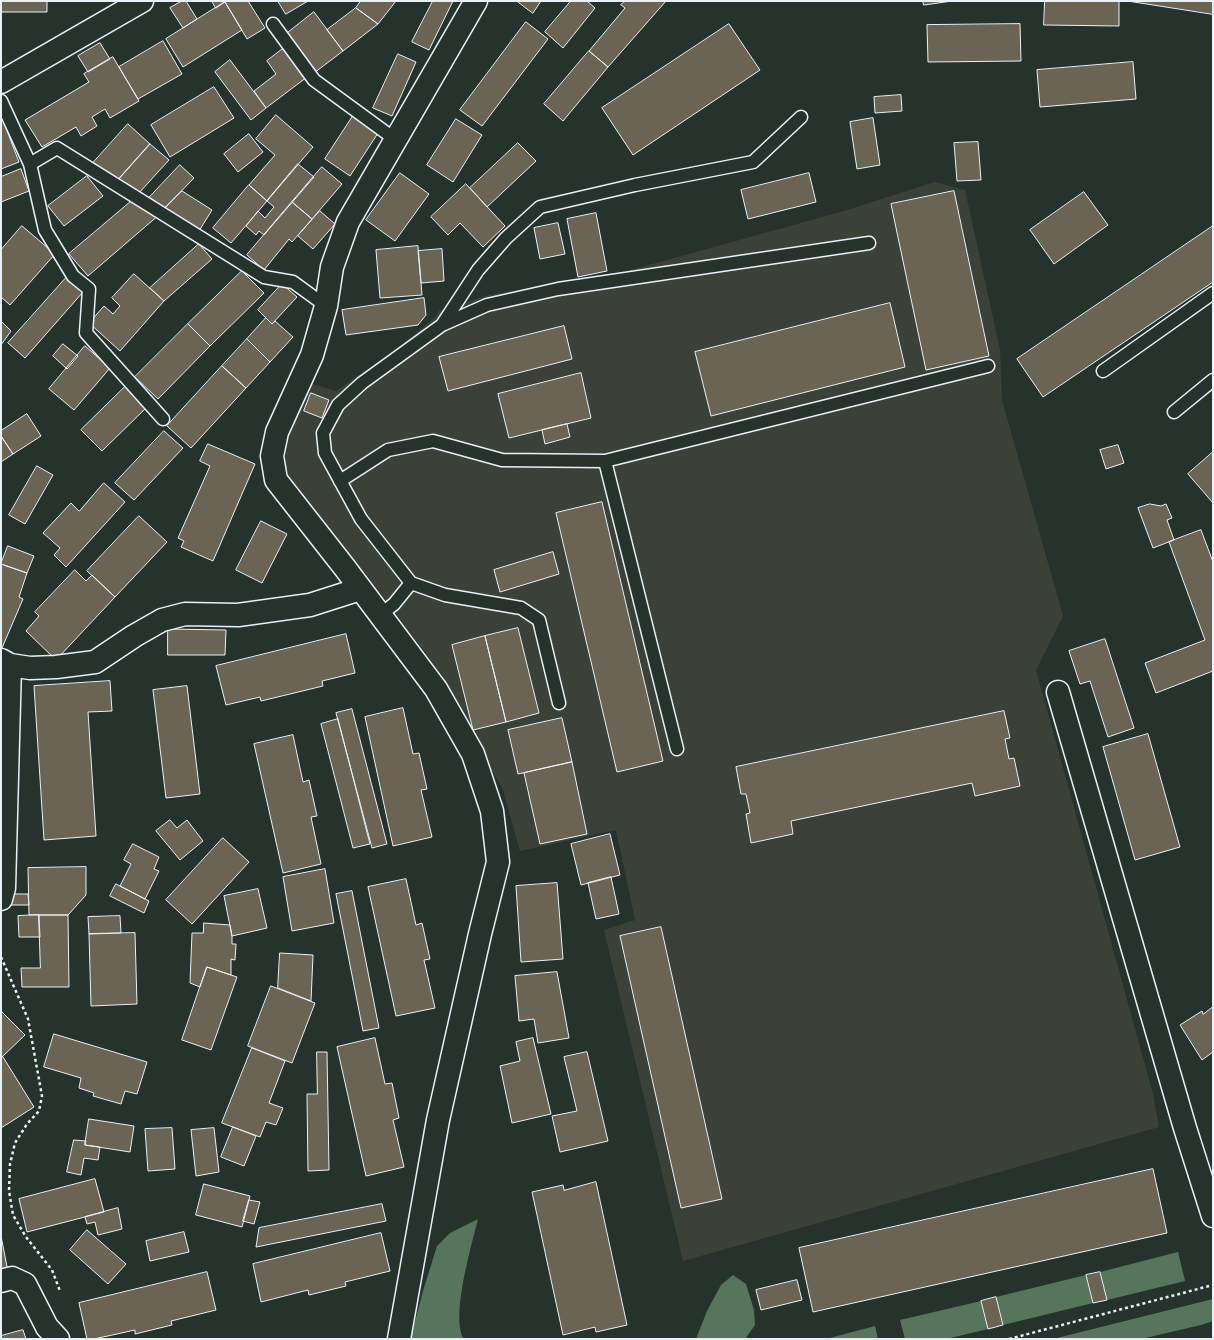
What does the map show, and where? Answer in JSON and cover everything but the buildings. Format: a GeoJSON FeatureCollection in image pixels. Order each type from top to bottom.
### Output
{"type":"FeatureCollection","features":[{"type":"Feature","properties":{"kind":"street"},"geometry":{"type":"LineString","coordinates":[[1,82],[142,1]]}},
{"type":"Feature","properties":{"kind":"street"},"geometry":{"type":"LineString","coordinates":[[399,1339],[438,1120],[480,934],[498,862],[492,811],[473,754],[436,689],[276,480],[272,456],[278,432],[312,355],[326,306],[332,268],[348,222],[476,1]]}},
{"type":"Feature","properties":{"kind":"street"},"geometry":{"type":"LineString","coordinates":[[1,899],[4,888],[6,662],[30,668],[56,667],[95,662],[134,636],[162,620],[185,614],[238,615],[310,605],[360,589]]}},
{"type":"Feature","properties":{"kind":"street"},"geometry":{"type":"LineString","coordinates":[[1058,692],[1185,1128],[1213,1216]]}},
{"type":"Feature","properties":{"kind":"street"},"geometry":{"type":"LineString","coordinates":[[1,1281],[12,1278],[25,1284],[47,1326],[58,1339]]}},
{"type":"Feature","properties":{"kind":"lane"},"geometry":{"type":"LineString","coordinates":[[273,24],[314,80],[396,140]]}},
{"type":"Feature","properties":{"kind":"lane"},"geometry":{"type":"LineString","coordinates":[[1,101],[30,164],[45,230],[73,276],[89,289],[86,332],[163,420]]}},
{"type":"Feature","properties":{"kind":"lane"},"geometry":{"type":"LineString","coordinates":[[442,325],[478,270],[506,238],[540,207],[635,185],[753,162],[801,117]]}},
{"type":"Feature","properties":{"kind":"lane"},"geometry":{"type":"LineString","coordinates":[[30,164],[57,148],[264,277],[293,282],[326,306]]}},
{"type":"Feature","properties":{"kind":"lane"},"geometry":{"type":"LineString","coordinates":[[559,703],[539,620],[521,608],[445,595],[411,583],[361,519],[325,453],[323,433],[338,405],[362,383],[442,325],[487,305],[558,289],[869,243]]}},
{"type":"Feature","properties":{"kind":"lane"},"geometry":{"type":"LineString","coordinates":[[1103,371],[1213,293]]}},
{"type":"Feature","properties":{"kind":"lane"},"geometry":{"type":"LineString","coordinates":[[340,481],[388,450],[433,441],[502,460],[605,461],[988,366]]}},
{"type":"Feature","properties":{"kind":"lane"},"geometry":{"type":"LineString","coordinates":[[1174,412],[1213,380]]}},
{"type":"Feature","properties":{"kind":"lane"},"geometry":{"type":"LineString","coordinates":[[605,461],[677,749]]}},
{"type":"Feature","properties":{"kind":"lane"},"geometry":{"type":"LineString","coordinates":[[380,615],[394,604],[411,583]]}},
{"type":"Feature","properties":{"kind":"path"},"geometry":{"type":"LineString","coordinates":[[1,957],[28,1019],[42,1096],[39,1111],[15,1143],[10,1164],[9,1191],[13,1215],[26,1237],[52,1270],[62,1297]]}},
{"type":"Feature","properties":{"kind":"path"},"geometry":{"type":"LineString","coordinates":[[1009,1339],[1213,1285]]}},
{"type":"Feature","properties":{"kind":"shaded area"},"geometry":{"type":"Polygon","coordinates":[[[935,182],[965,190],[1000,350],[1002,400],[1063,616],[1036,670],[1153,1094],[1159,1127],[683,1261],[604,930],[635,920],[616,830],[520,851],[502,787],[466,729],[443,676],[369,578],[284,470],[290,424],[309,383],[336,391],[402,345],[435,317],[439,311],[489,295],[613,275],[844,211],[935,182]]]}},
{"type":"Feature","properties":{"kind":"green space"},"geometry":{"type":"Polygon","coordinates":[[[478,1219],[467,1262],[459,1315],[460,1329],[464,1339],[412,1339],[412,1333],[423,1291],[437,1246],[450,1233],[478,1219]]]}},
{"type":"Feature","properties":{"kind":"green space"},"geometry":{"type":"Polygon","coordinates":[[[1178,1252],[1185,1281],[1107,1300],[1100,1272],[1178,1252]]]}},
{"type":"Feature","properties":{"kind":"green space"},"geometry":{"type":"Polygon","coordinates":[[[733,1275],[746,1284],[754,1310],[755,1325],[745,1339],[696,1339],[707,1311],[721,1285],[733,1275]]]}},
{"type":"Feature","properties":{"kind":"green space"},"geometry":{"type":"Polygon","coordinates":[[[1086,1275],[1093,1303],[1003,1325],[996,1297],[1086,1275]]]}},
{"type":"Feature","properties":{"kind":"green space"},"geometry":{"type":"Polygon","coordinates":[[[1213,1299],[1213,1321],[1201,1325],[1141,1339],[1053,1339],[1213,1299]]]}},
{"type":"Feature","properties":{"kind":"green space"},"geometry":{"type":"Polygon","coordinates":[[[981,1301],[988,1329],[946,1339],[905,1339],[900,1320],[981,1301]]]}},
{"type":"Feature","properties":{"kind":"green space"},"geometry":{"type":"Polygon","coordinates":[[[875,1326],[878,1339],[826,1339],[875,1326]]]}}]}
